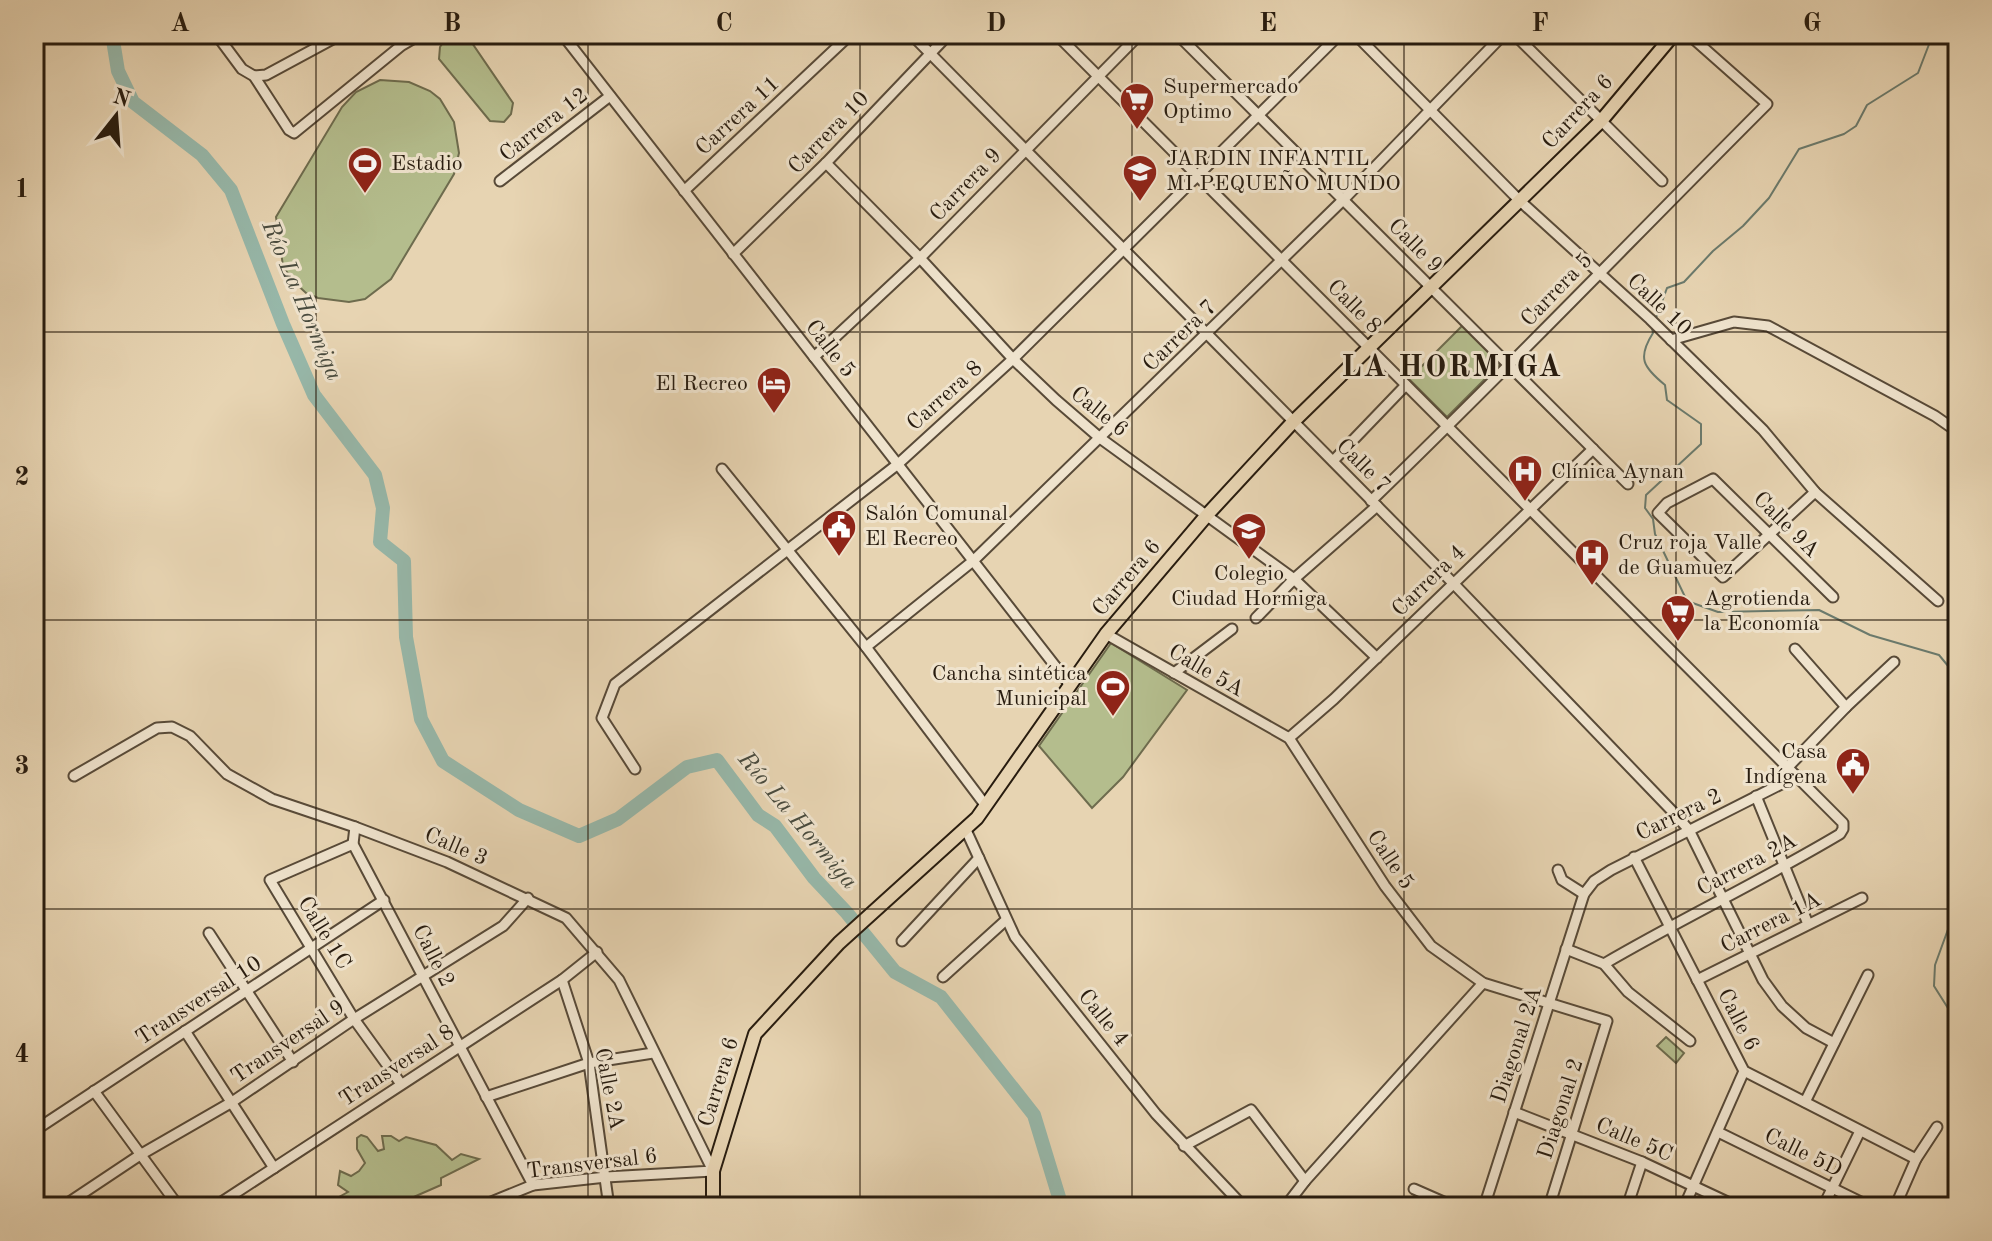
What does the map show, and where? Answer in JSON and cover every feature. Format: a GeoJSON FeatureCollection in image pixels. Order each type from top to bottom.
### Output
{"type":"FeatureCollection","features":[{"type":"Feature","properties":{"kind":"main road","name":"Carrera 6"},"geometry":{"type":"LineString","coordinates":[[713,1207],[713,1171],[755,1034],[839,943],[966,830],[1106,634],[1207,515],[1368,347],[1601,121],[1674,34]]}},
{"type":"Feature","properties":{"kind":"street"},"geometry":{"type":"LineString","coordinates":[[216,34],[242,69],[254,76],[294,133],[402,45],[421,34]]}},
{"type":"Feature","properties":{"kind":"street"},"geometry":{"type":"LineString","coordinates":[[254,76],[266,75],[342,34]]}},
{"type":"Feature","properties":{"kind":"street","name":"Calle 5"},"geometry":{"type":"LineString","coordinates":[[562,34],[1070,685]]}},
{"type":"Feature","properties":{"kind":"street","name":"Carrera 11"},"geometry":{"type":"LineString","coordinates":[[684,191],[851,34]]}},
{"type":"Feature","properties":{"kind":"street","name":"Calle 7"},"geometry":{"type":"LineString","coordinates":[[911,34],[1453,583],[1689,830],[1763,980],[1782,1006],[1806,1028],[1834,1043]]}},
{"type":"Feature","properties":{"kind":"street","name":"Carrera 10"},"geometry":{"type":"LineString","coordinates":[[733,254],[826,163],[949,34]]}},
{"type":"Feature","properties":{"kind":"street","name":"Calle 8"},"geometry":{"type":"LineString","coordinates":[[1056,34],[1797,776]]}},
{"type":"Feature","properties":{"kind":"street","name":"Carrera 9"},"geometry":{"type":"LineString","coordinates":[[814,357],[920,258],[1140,34]]}},
{"type":"Feature","properties":{"kind":"street","name":"Calle 9"},"geometry":{"type":"LineString","coordinates":[[1177,34],[1628,484]]}},
{"type":"Feature","properties":{"kind":"street","name":"Carrera 8"},"geometry":{"type":"LineString","coordinates":[[635,769],[602,718],[615,684],[898,464],[1013,359],[1340,34]]}},
{"type":"Feature","properties":{"kind":"street","name":"Calle 10"},"geometry":{"type":"LineString","coordinates":[[1355,34],[1519,200],[1650,319],[1763,430],[1815,492],[1938,601]]}},
{"type":"Feature","properties":{"kind":"street","name":"Carrera 7"},"geometry":{"type":"LineString","coordinates":[[866,647],[973,561],[1282,261],[1504,34]]}},
{"type":"Feature","properties":{"kind":"street"},"geometry":{"type":"LineString","coordinates":[[1514,34],[1662,181]]}},
{"type":"Feature","properties":{"kind":"street","name":"Carrera 5"},"geometry":{"type":"LineString","coordinates":[[1256,618],[1374,503],[1597,273],[1767,104],[1688,34]]}},
{"type":"Feature","properties":{"kind":"street","name":"Carrera 12"},"geometry":{"type":"LineString","coordinates":[[500,181],[610,96]]}},
{"type":"Feature","properties":{"kind":"street","name":"Calle 6"},"geometry":{"type":"LineString","coordinates":[[826,163],[920,258],[1013,359],[1100,438],[1294,579],[1377,658]]}},
{"type":"Feature","properties":{"kind":"street"},"geometry":{"type":"LineString","coordinates":[[1671,340],[1734,322],[1768,326],[1935,416],[1958,432]]}},
{"type":"Feature","properties":{"kind":"street"},"geometry":{"type":"LineString","coordinates":[[1333,461],[1406,385]]}},
{"type":"Feature","properties":{"kind":"street","name":"Carrera 4"},"geometry":{"type":"LineString","coordinates":[[1289,738],[1377,658],[1593,449]]}},
{"type":"Feature","properties":{"kind":"street"},"geometry":{"type":"LineString","coordinates":[[722,469],[866,647],[986,806]]}},
{"type":"Feature","properties":{"kind":"street","name":"Calle 9A"},"geometry":{"type":"LineString","coordinates":[[1769,534],[1723,577],[1658,513],[1667,503],[1713,479],[1769,534],[1833,597]]}},
{"type":"Feature","properties":{"kind":"street"},"geometry":{"type":"LineString","coordinates":[[1769,534],[1815,492]]}},
{"type":"Feature","properties":{"kind":"street"},"geometry":{"type":"LineString","coordinates":[[1174,673],[1232,629]]}},
{"type":"Feature","properties":{"kind":"street","name":"Calle 5A"},"geometry":{"type":"LineString","coordinates":[[1106,634],[1289,738]]}},
{"type":"Feature","properties":{"kind":"street"},"geometry":{"type":"LineString","coordinates":[[1795,649],[1846,707]]}},
{"type":"Feature","properties":{"kind":"street"},"geometry":{"type":"LineString","coordinates":[[1788,767],[1894,662]]}},
{"type":"Feature","properties":{"kind":"street","name":"Calle 3"},"geometry":{"type":"LineString","coordinates":[[74,776],[157,728],[172,727],[190,736],[227,774],[272,799],[447,862],[566,918],[619,980],[713,1171]]}},
{"type":"Feature","properties":{"kind":"street","name":"Calle 5"},"geometry":{"type":"LineString","coordinates":[[1289,738],[1385,886],[1431,946],[1483,983]]}},
{"type":"Feature","properties":{"kind":"street","name":"Carrera 2"},"geometry":{"type":"LineString","coordinates":[[1584,894],[1594,881],[1634,857],[1797,776]]}},
{"type":"Feature","properties":{"kind":"street","name":"Carrera 2A"},"geometry":{"type":"LineString","coordinates":[[1604,964],[1840,834],[1843,823],[1797,776]]}},
{"type":"Feature","properties":{"kind":"street"},"geometry":{"type":"LineString","coordinates":[[1756,796],[1808,924]]}},
{"type":"Feature","properties":{"kind":"street"},"geometry":{"type":"LineString","coordinates":[[353,844],[355,827]]}},
{"type":"Feature","properties":{"kind":"street","name":"Calle 4"},"geometry":{"type":"LineString","coordinates":[[966,830],[1006,920],[1025,949],[1184,1146],[1244,1207]]}},
{"type":"Feature","properties":{"kind":"street","name":"Calle 1C"},"geometry":{"type":"LineString","coordinates":[[353,844],[270,880],[354,1019],[401,1084]]}},
{"type":"Feature","properties":{"kind":"street","name":"Calle 2"},"geometry":{"type":"LineString","coordinates":[[353,844],[533,1185]]}},
{"type":"Feature","properties":{"kind":"street","name":"Calle 6"},"geometry":{"type":"LineString","coordinates":[[1634,857],[1744,1071],[1916,1159]]}},
{"type":"Feature","properties":{"kind":"street"},"geometry":{"type":"LineString","coordinates":[[902,941],[979,858]]}},
{"type":"Feature","properties":{"kind":"street"},"geometry":{"type":"LineString","coordinates":[[1558,870],[1562,880],[1584,894]]}},
{"type":"Feature","properties":{"kind":"street","name":"Diagonal 2A"},"geometry":{"type":"LineString","coordinates":[[1484,1207],[1584,894]]}},
{"type":"Feature","properties":{"kind":"street","name":"Transversal 9"},"geometry":{"type":"LineString","coordinates":[[62,1207],[140,1155],[232,1102],[423,974],[503,926],[528,898]]}},
{"type":"Feature","properties":{"kind":"street","name":"Carrera 1A"},"geometry":{"type":"LineString","coordinates":[[1697,980],[1862,898]]}},
{"type":"Feature","properties":{"kind":"street","name":"Transversal 10"},"geometry":{"type":"LineString","coordinates":[[34,1131],[384,900]]}},
{"type":"Feature","properties":{"kind":"street"},"geometry":{"type":"LineString","coordinates":[[943,977],[1006,920]]}},
{"type":"Feature","properties":{"kind":"street"},"geometry":{"type":"LineString","coordinates":[[209,933],[293,1062]]}},
{"type":"Feature","properties":{"kind":"street"},"geometry":{"type":"LineString","coordinates":[[1566,949],[1604,964],[1628,992],[1690,1041]]}},
{"type":"Feature","properties":{"kind":"street","name":"Transversal 8"},"geometry":{"type":"LineString","coordinates":[[214,1207],[562,980],[597,952]]}},
{"type":"Feature","properties":{"kind":"street"},"geometry":{"type":"LineString","coordinates":[[1805,1102],[1868,975]]}},
{"type":"Feature","properties":{"kind":"street","name":"Calle 2A"},"geometry":{"type":"LineString","coordinates":[[562,980],[589,1063],[609,1207]]}},
{"type":"Feature","properties":{"kind":"street"},"geometry":{"type":"LineString","coordinates":[[1285,1207],[1483,983],[1550,1001]]}},
{"type":"Feature","properties":{"kind":"street","name":"Diagonal 2"},"geometry":{"type":"LineString","coordinates":[[1549,1207],[1607,1021],[1550,1001]]}},
{"type":"Feature","properties":{"kind":"street"},"geometry":{"type":"LineString","coordinates":[[185,1031],[274,1168]]}},
{"type":"Feature","properties":{"kind":"street"},"geometry":{"type":"LineString","coordinates":[[486,1097],[589,1063],[653,1053]]}},
{"type":"Feature","properties":{"kind":"street"},"geometry":{"type":"LineString","coordinates":[[1684,1207],[1744,1071]]}},
{"type":"Feature","properties":{"kind":"street"},"geometry":{"type":"LineString","coordinates":[[94,1091],[179,1207]]}},
{"type":"Feature","properties":{"kind":"street"},"geometry":{"type":"LineString","coordinates":[[1184,1146],[1251,1110],[1305,1181]]}},
{"type":"Feature","properties":{"kind":"street","name":"Calle 5C"},"geometry":{"type":"LineString","coordinates":[[1514,1112],[1642,1162],[1738,1207]]}},
{"type":"Feature","properties":{"kind":"street"},"geometry":{"type":"LineString","coordinates":[[1895,1207],[1916,1159],[1937,1127]]}},
{"type":"Feature","properties":{"kind":"street"},"geometry":{"type":"LineString","coordinates":[[1823,1207],[1860,1131]]}},
{"type":"Feature","properties":{"kind":"street","name":"Calle 5D"},"geometry":{"type":"LineString","coordinates":[[1718,1132],[1871,1207]]}},
{"type":"Feature","properties":{"kind":"street"},"geometry":{"type":"LineString","coordinates":[[1627,1207],[1642,1162]]}},
{"type":"Feature","properties":{"kind":"street","name":"Transversal 6"},"geometry":{"type":"LineString","coordinates":[[479,1207],[533,1185],[713,1171]]}},
{"type":"Feature","properties":{"kind":"street"},"geometry":{"type":"LineString","coordinates":[[1414,1189],[1455,1207]]}},
{"type":"Feature","properties":{"kind":"green space"},"geometry":{"type":"Polygon","coordinates":[[[460,34],[472,43],[513,103],[511,114],[504,122],[490,121],[439,59],[440,47],[446,38],[460,34]]]}},
{"type":"Feature","properties":{"kind":"green space","name":"Estadio"},"geometry":{"type":"Polygon","coordinates":[[[380,80],[409,82],[440,99],[454,122],[459,153],[454,174],[391,279],[365,299],[349,302],[318,298],[306,293],[283,266],[276,217],[342,107],[356,92],[380,80]]]}},
{"type":"Feature","properties":{"kind":"green space"},"geometry":{"type":"Polygon","coordinates":[[[1462,326],[1500,364],[1447,417],[1409,379],[1462,326]]]}},
{"type":"Feature","properties":{"kind":"green space","name":"Cancha sintética Municipal"},"geometry":{"type":"Polygon","coordinates":[[[1111,643],[1187,690],[1123,777],[1092,808],[1039,746],[1111,643]]]}},
{"type":"Feature","properties":{"kind":"green space"},"geometry":{"type":"Polygon","coordinates":[[[1666,1037],[1684,1053],[1676,1063],[1657,1046],[1666,1037]]]}},
{"type":"Feature","properties":{"kind":"green space"},"geometry":{"type":"Polygon","coordinates":[[[361,1135],[367,1137],[378,1151],[384,1149],[382,1136],[391,1136],[399,1141],[406,1137],[436,1145],[452,1160],[461,1154],[479,1159],[441,1178],[441,1185],[391,1207],[328,1207],[330,1202],[348,1192],[338,1185],[340,1171],[351,1176],[365,1163],[357,1149],[357,1138],[361,1135]]]}},
{"type":"Feature","properties":{"kind":"waterway","name":"Río La Hormiga"},"geometry":{"type":"LineString","coordinates":[[112,34],[118,71],[133,102],[202,155],[231,190],[314,395],[375,475],[383,508],[380,542],[404,561],[406,637],[421,719],[443,761],[519,810],[579,836],[618,819],[687,767],[717,760],[758,815],[775,826],[814,878],[895,972],[941,997],[1034,1115],[1062,1207]]}},
{"type":"Feature","properties":{"kind":"waterway"},"geometry":{"type":"LineString","coordinates":[[1656,318],[1667,288],[1684,282],[1713,251],[1743,226],[1769,198],[1799,149],[1844,134],[1856,126],[1867,105],[1918,73],[1933,34]]}},
{"type":"Feature","properties":{"kind":"waterway"},"geometry":{"type":"LineString","coordinates":[[1652,328],[1644,356],[1647,367],[1665,385],[1667,400],[1701,424],[1701,444],[1646,495],[1645,508],[1653,519],[1655,534],[1687,601],[1718,612],[1819,610],[1870,635],[1939,655],[1958,678]]}},
{"type":"Feature","properties":{"kind":"waterway"},"geometry":{"type":"LineString","coordinates":[[1958,902],[1935,965],[1934,986],[1958,1024]]}},
{"type":"Feature","properties":{"kind":"place","name":"Supermercado Optimo"},"geometry":{"type":"Point","coordinates":[1137,131]}},
{"type":"Feature","properties":{"kind":"place","name":"Estadio"},"geometry":{"type":"Point","coordinates":[365,195]}},
{"type":"Feature","properties":{"kind":"place","name":"JARDIN INFANTIL MI PEQUEÑO MUNDO"},"geometry":{"type":"Point","coordinates":[1140,203]}},
{"type":"Feature","properties":{"kind":"place","name":"El Recreo"},"geometry":{"type":"Point","coordinates":[774,415]}},
{"type":"Feature","properties":{"kind":"place","name":"Clínica Aynan"},"geometry":{"type":"Point","coordinates":[1525,503]}},
{"type":"Feature","properties":{"kind":"place","name":"Salón Comunal El Recreo"},"geometry":{"type":"Point","coordinates":[839,558]}},
{"type":"Feature","properties":{"kind":"place","name":"Colegio Ciudad Hormiga"},"geometry":{"type":"Point","coordinates":[1249,561]}},
{"type":"Feature","properties":{"kind":"place","name":"Cruz roja Valle de Guamuez"},"geometry":{"type":"Point","coordinates":[1592,587]}},
{"type":"Feature","properties":{"kind":"place","name":"Agrotienda la Economía"},"geometry":{"type":"Point","coordinates":[1678,643]}},
{"type":"Feature","properties":{"kind":"place","name":"Cancha sintética Municipal"},"geometry":{"type":"Point","coordinates":[1113,718]}},
{"type":"Feature","properties":{"kind":"place","name":"Casa Indígena"},"geometry":{"type":"Point","coordinates":[1853,796]}},
{"type":"Feature","properties":{"kind":"district","name":"LA HORMIGA"},"geometry":{"type":"Point","coordinates":[1452,368]}}]}
